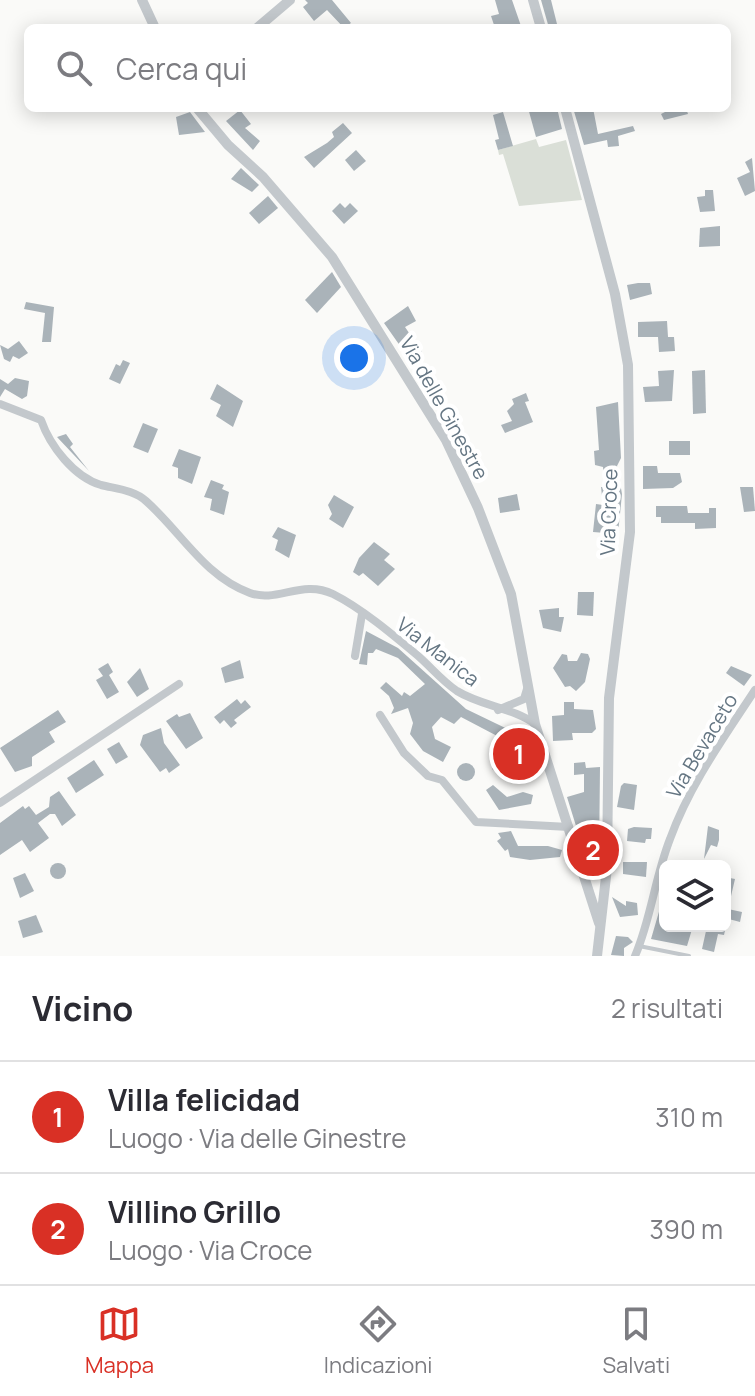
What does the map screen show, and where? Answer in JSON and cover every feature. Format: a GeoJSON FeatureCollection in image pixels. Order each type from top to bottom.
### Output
{"type":"FeatureCollection","features":[{"type":"Feature","properties":{"kind":"street"},"geometry":{"type":"LineString","coordinates":[[142,0],[153,24]]}},
{"type":"Feature","properties":{"kind":"street"},"geometry":{"type":"LineString","coordinates":[[262,24],[290,0]]}},
{"type":"Feature","properties":{"kind":"street"},"geometry":{"type":"LineString","coordinates":[[533,0],[540,24]]}},
{"type":"Feature","properties":{"kind":"street","name":"Via delle Ginestre"},"geometry":{"type":"LineString","coordinates":[[200,112],[228,145],[263,177],[332,257],[432,415],[478,508],[511,594],[535,724],[585,871],[599,923]]}},
{"type":"Feature","properties":{"kind":"street","name":"Via Croce"},"geometry":{"type":"LineString","coordinates":[[566,112],[615,294],[628,365],[630,532],[609,698],[607,868],[599,923]]}},
{"type":"Feature","properties":{"kind":"street","name":"Via Manica"},"geometry":{"type":"LineString","coordinates":[[0,404],[41,420],[47,437],[91,481],[139,495],[200,560],[230,583],[253,594],[320,588],[415,653],[453,688],[535,724]]}},
{"type":"Feature","properties":{"kind":"street"},"geometry":{"type":"LineString","coordinates":[[355,656],[362,614]]}},
{"type":"Feature","properties":{"kind":"street"},"geometry":{"type":"LineString","coordinates":[[0,803],[179,684]]}},
{"type":"Feature","properties":{"kind":"street"},"geometry":{"type":"LineString","coordinates":[[498,710],[524,699],[528,685]]}},
{"type":"Feature","properties":{"kind":"street","name":"Via Bevaceto"},"geometry":{"type":"LineString","coordinates":[[635,956],[669,841],[686,800],[709,757],[755,690]]}},
{"type":"Feature","properties":{"kind":"street"},"geometry":{"type":"LineString","coordinates":[[380,715],[404,753],[428,776],[442,780],[476,822],[569,827]]}},
{"type":"Feature","properties":{"kind":"street"},"geometry":{"type":"LineString","coordinates":[[585,871],[597,873],[607,868]]}},
{"type":"Feature","properties":{"kind":"street"},"geometry":{"type":"LineString","coordinates":[[597,956],[599,923]]}},
{"type":"Feature","properties":{"kind":"lane"},"geometry":{"type":"LineString","coordinates":[[639,946],[689,956]]}},
{"type":"Feature","properties":{"kind":"shaded area"},"geometry":{"type":"Polygon","coordinates":[[[536,139],[539,147],[566,140],[582,200],[519,206],[503,154],[499,155],[498,150],[536,139]]]}},
{"type":"Feature","properties":{"kind":"building"},"geometry":{"type":"Polygon","coordinates":[[[305,0],[332,0],[351,23],[340,24],[327,10],[314,21],[303,7],[308,3],[305,0]]]}},
{"type":"Feature","properties":{"kind":"building"},"geometry":{"type":"Polygon","coordinates":[[[495,0],[512,0],[520,24],[494,24],[491,16],[499,14],[495,0]]]}},
{"type":"Feature","properties":{"kind":"building"},"geometry":{"type":"Polygon","coordinates":[[[541,0],[551,0],[557,24],[548,24],[541,0]]]}},
{"type":"Feature","properties":{"kind":"building"},"geometry":{"type":"Polygon","coordinates":[[[190,112],[205,132],[179,135],[176,117],[190,112]]]}},
{"type":"Feature","properties":{"kind":"building"},"geometry":{"type":"Polygon","coordinates":[[[242,112],[251,124],[245,128],[260,141],[253,150],[226,121],[242,112]]]}},
{"type":"Feature","properties":{"kind":"building"},"geometry":{"type":"Polygon","coordinates":[[[503,112],[513,146],[498,150],[495,140],[499,139],[493,115],[503,112]]]}},
{"type":"Feature","properties":{"kind":"building"},"geometry":{"type":"Polygon","coordinates":[[[529,112],[558,112],[562,129],[536,137],[529,112]]]}},
{"type":"Feature","properties":{"kind":"building"},"geometry":{"type":"Polygon","coordinates":[[[574,112],[594,112],[598,134],[633,126],[635,131],[618,136],[619,146],[608,147],[607,140],[584,145],[574,112]]]}},
{"type":"Feature","properties":{"kind":"building"},"geometry":{"type":"Polygon","coordinates":[[[687,112],[688,114],[664,120],[661,114],[687,112]]]}},
{"type":"Feature","properties":{"kind":"building"},"geometry":{"type":"Polygon","coordinates":[[[343,123],[352,133],[314,168],[304,157],[334,137],[332,132],[343,123]]]}},
{"type":"Feature","properties":{"kind":"building"},"geometry":{"type":"Polygon","coordinates":[[[356,150],[366,161],[354,171],[345,160],[356,150]]]}},
{"type":"Feature","properties":{"kind":"building"},"geometry":{"type":"Polygon","coordinates":[[[752,158],[755,191],[745,196],[737,178],[750,172],[745,162],[752,158]]]}},
{"type":"Feature","properties":{"kind":"building"},"geometry":{"type":"Polygon","coordinates":[[[241,168],[259,185],[252,192],[231,179],[241,168]]]}},
{"type":"Feature","properties":{"kind":"building"},"geometry":{"type":"Polygon","coordinates":[[[705,190],[713,190],[715,211],[700,212],[697,197],[705,196],[705,190]]]}},
{"type":"Feature","properties":{"kind":"building"},"geometry":{"type":"Polygon","coordinates":[[[268,196],[278,208],[259,224],[249,213],[268,196]]]}},
{"type":"Feature","properties":{"kind":"building"},"geometry":{"type":"Polygon","coordinates":[[[340,203],[345,208],[350,203],[358,211],[344,224],[332,211],[340,203]]]}},
{"type":"Feature","properties":{"kind":"building"},"geometry":{"type":"Polygon","coordinates":[[[720,226],[720,246],[699,247],[700,228],[720,226]]]}},
{"type":"Feature","properties":{"kind":"building"},"geometry":{"type":"Polygon","coordinates":[[[332,272],[341,287],[317,313],[305,300],[332,272]]]}},
{"type":"Feature","properties":{"kind":"building"},"geometry":{"type":"Polygon","coordinates":[[[650,283],[652,294],[630,300],[627,285],[650,283]]]}},
{"type":"Feature","properties":{"kind":"building"},"geometry":{"type":"Polygon","coordinates":[[[26,302],[54,307],[51,342],[42,342],[45,313],[24,309],[26,302]]]}},
{"type":"Feature","properties":{"kind":"building"},"geometry":{"type":"Polygon","coordinates":[[[408,306],[416,321],[405,327],[422,352],[410,360],[384,323],[408,306]]]}},
{"type":"Feature","properties":{"kind":"building"},"geometry":{"type":"Polygon","coordinates":[[[667,321],[668,337],[674,337],[675,351],[659,352],[658,337],[638,337],[638,322],[667,321]]]}},
{"type":"Feature","properties":{"kind":"building"},"geometry":{"type":"Polygon","coordinates":[[[19,341],[28,353],[19,359],[13,356],[10,362],[4,359],[0,345],[8,349],[19,341]]]}},
{"type":"Feature","properties":{"kind":"building"},"geometry":{"type":"Polygon","coordinates":[[[123,360],[130,363],[120,384],[109,379],[116,364],[120,366],[123,360]]]}},
{"type":"Feature","properties":{"kind":"building"},"geometry":{"type":"Polygon","coordinates":[[[674,370],[672,401],[645,402],[643,387],[659,386],[658,371],[674,370]]]}},
{"type":"Feature","properties":{"kind":"building"},"geometry":{"type":"Polygon","coordinates":[[[705,370],[706,413],[693,414],[692,371],[705,370]]]}},
{"type":"Feature","properties":{"kind":"building"},"geometry":{"type":"Polygon","coordinates":[[[15,378],[29,381],[27,396],[22,399],[5,389],[0,397],[0,379],[8,384],[15,378]]]}},
{"type":"Feature","properties":{"kind":"building"},"geometry":{"type":"Polygon","coordinates":[[[217,384],[243,401],[233,427],[216,416],[221,405],[210,399],[217,384]]]}},
{"type":"Feature","properties":{"kind":"building"},"geometry":{"type":"Polygon","coordinates":[[[526,393],[529,401],[525,402],[533,422],[505,433],[501,425],[512,421],[507,411],[514,404],[512,399],[526,393]]]}},
{"type":"Feature","properties":{"kind":"building"},"geometry":{"type":"Polygon","coordinates":[[[618,402],[621,458],[617,466],[622,494],[618,534],[593,532],[596,504],[603,505],[601,487],[605,487],[603,467],[595,465],[594,451],[599,450],[596,407],[618,402]]]}},
{"type":"Feature","properties":{"kind":"building"},"geometry":{"type":"Polygon","coordinates":[[[143,423],[158,429],[148,453],[133,447],[143,423]]]}},
{"type":"Feature","properties":{"kind":"building"},"geometry":{"type":"Polygon","coordinates":[[[66,434],[73,444],[70,447],[89,471],[57,437],[66,434]]]}},
{"type":"Feature","properties":{"kind":"building"},"geometry":{"type":"Polygon","coordinates":[[[669,441],[690,441],[690,455],[669,455],[669,441]]]}},
{"type":"Feature","properties":{"kind":"building"},"geometry":{"type":"Polygon","coordinates":[[[179,449],[201,457],[192,484],[178,478],[178,468],[172,466],[179,449]]]}},
{"type":"Feature","properties":{"kind":"building"},"geometry":{"type":"Polygon","coordinates":[[[643,466],[657,466],[658,473],[680,473],[682,482],[673,488],[643,489],[643,466]]]}},
{"type":"Feature","properties":{"kind":"building"},"geometry":{"type":"Polygon","coordinates":[[[211,480],[224,485],[222,489],[229,492],[224,515],[210,510],[212,499],[204,497],[211,480]]]}},
{"type":"Feature","properties":{"kind":"building"},"geometry":{"type":"Polygon","coordinates":[[[740,487],[753,487],[755,511],[744,512],[740,487]]]}},
{"type":"Feature","properties":{"kind":"building"},"geometry":{"type":"Polygon","coordinates":[[[517,494],[520,510],[500,513],[498,498],[517,494]]]}},
{"type":"Feature","properties":{"kind":"building"},"geometry":{"type":"Polygon","coordinates":[[[334,495],[354,507],[343,528],[329,519],[332,514],[328,505],[334,495]]]}},
{"type":"Feature","properties":{"kind":"building"},"geometry":{"type":"Polygon","coordinates":[[[656,506],[687,506],[688,513],[709,513],[709,508],[716,508],[716,528],[695,529],[695,523],[661,523],[661,517],[656,517],[656,506]]]}},
{"type":"Feature","properties":{"kind":"building"},"geometry":{"type":"Polygon","coordinates":[[[278,527],[296,535],[289,558],[275,550],[278,540],[272,537],[278,527]]]}},
{"type":"Feature","properties":{"kind":"building"},"geometry":{"type":"Polygon","coordinates":[[[374,542],[390,554],[384,560],[395,569],[378,586],[363,573],[359,576],[353,572],[359,558],[374,542]]]}},
{"type":"Feature","properties":{"kind":"building"},"geometry":{"type":"Polygon","coordinates":[[[578,592],[594,592],[593,616],[577,615],[578,592]]]}},
{"type":"Feature","properties":{"kind":"building"},"geometry":{"type":"Polygon","coordinates":[[[559,608],[559,617],[564,617],[561,632],[543,628],[539,610],[559,608]]]}},
{"type":"Feature","properties":{"kind":"building"},"geometry":{"type":"Polygon","coordinates":[[[366,631],[398,648],[466,709],[526,738],[536,753],[509,769],[507,764],[499,774],[492,769],[501,756],[518,747],[461,717],[454,724],[441,717],[432,727],[435,739],[451,747],[443,762],[423,751],[410,734],[413,723],[408,708],[391,714],[394,708],[389,696],[380,688],[386,682],[402,696],[404,692],[410,696],[425,684],[398,658],[376,649],[368,653],[367,665],[359,664],[366,631]]]}},
{"type":"Feature","properties":{"kind":"building"},"geometry":{"type":"Polygon","coordinates":[[[581,653],[588,654],[590,659],[585,682],[576,691],[570,686],[565,687],[553,668],[562,654],[567,655],[568,661],[577,661],[581,653]]]}},
{"type":"Feature","properties":{"kind":"building"},"geometry":{"type":"Polygon","coordinates":[[[240,660],[244,678],[225,683],[221,668],[240,660]]]}},
{"type":"Feature","properties":{"kind":"building"},"geometry":{"type":"Polygon","coordinates":[[[108,663],[113,672],[109,675],[119,692],[107,699],[96,680],[103,676],[98,669],[108,663]]]}},
{"type":"Feature","properties":{"kind":"building"},"geometry":{"type":"Polygon","coordinates":[[[731,666],[752,675],[744,686],[726,673],[731,666]]]}},
{"type":"Feature","properties":{"kind":"building"},"geometry":{"type":"Polygon","coordinates":[[[140,668],[149,689],[137,697],[127,682],[140,668]]]}},
{"type":"Feature","properties":{"kind":"building"},"geometry":{"type":"Polygon","coordinates":[[[237,699],[241,704],[245,700],[251,707],[234,720],[237,723],[231,728],[224,720],[220,724],[214,717],[237,699]]]}},
{"type":"Feature","properties":{"kind":"building"},"geometry":{"type":"Polygon","coordinates":[[[564,702],[574,702],[574,709],[593,710],[596,729],[592,733],[572,733],[573,740],[553,741],[552,716],[564,715],[564,702]]]}},
{"type":"Feature","properties":{"kind":"building"},"geometry":{"type":"Polygon","coordinates":[[[58,710],[66,722],[49,732],[55,742],[32,757],[32,766],[15,772],[0,748],[58,710]]]}},
{"type":"Feature","properties":{"kind":"building"},"geometry":{"type":"Polygon","coordinates":[[[190,713],[203,738],[186,749],[166,721],[177,714],[179,717],[190,713]]]}},
{"type":"Feature","properties":{"kind":"building"},"geometry":{"type":"Polygon","coordinates":[[[161,728],[164,743],[180,765],[169,773],[166,768],[160,772],[140,745],[143,735],[161,728]]]}},
{"type":"Feature","properties":{"kind":"building"},"geometry":{"type":"Polygon","coordinates":[[[119,742],[128,757],[116,764],[107,749],[119,742]]]}},
{"type":"Feature","properties":{"kind":"building"},"geometry":{"type":"Polygon","coordinates":[[[94,760],[104,775],[76,793],[67,778],[94,760]]]}},
{"type":"Feature","properties":{"kind":"building"},"geometry":{"type":"Polygon","coordinates":[[[585,762],[586,768],[600,767],[599,858],[586,858],[567,797],[584,792],[584,774],[574,775],[574,763],[585,762]]]}},
{"type":"Feature","properties":{"kind":"building"},"geometry":{"type":"Polygon","coordinates":[[[466,763],[475,772],[466,781],[457,772],[466,763]]]}},
{"type":"Feature","properties":{"kind":"building"},"geometry":{"type":"Polygon","coordinates":[[[624,783],[637,785],[634,810],[617,807],[624,783]]]}},
{"type":"Feature","properties":{"kind":"building"},"geometry":{"type":"Polygon","coordinates":[[[493,785],[507,797],[523,792],[533,795],[531,804],[499,810],[486,790],[493,785]]]}},
{"type":"Feature","properties":{"kind":"building"},"geometry":{"type":"Polygon","coordinates":[[[59,791],[76,815],[62,826],[55,814],[50,814],[38,823],[49,838],[30,852],[22,840],[0,855],[0,823],[23,806],[25,809],[29,806],[36,815],[49,807],[50,797],[59,791]]]}},
{"type":"Feature","properties":{"kind":"building"},"geometry":{"type":"Polygon","coordinates":[[[708,826],[719,830],[719,840],[717,847],[711,845],[704,859],[708,826]]]}},
{"type":"Feature","properties":{"kind":"building"},"geometry":{"type":"Polygon","coordinates":[[[652,828],[651,839],[646,839],[645,843],[627,841],[628,829],[652,828]]]}},
{"type":"Feature","properties":{"kind":"building"},"geometry":{"type":"Polygon","coordinates":[[[511,831],[518,846],[548,846],[562,850],[560,857],[530,860],[510,857],[508,849],[505,851],[497,841],[501,838],[498,833],[511,831]]]}},
{"type":"Feature","properties":{"kind":"building"},"geometry":{"type":"Polygon","coordinates":[[[623,862],[647,862],[646,877],[623,874],[623,862]]]}},
{"type":"Feature","properties":{"kind":"building"},"geometry":{"type":"Polygon","coordinates":[[[55,863],[61,863],[66,871],[64,877],[55,879],[50,874],[50,868],[55,863]]]}},
{"type":"Feature","properties":{"kind":"building"},"geometry":{"type":"Polygon","coordinates":[[[25,873],[34,891],[20,898],[13,878],[25,873]]]}},
{"type":"Feature","properties":{"kind":"building"},"geometry":{"type":"Polygon","coordinates":[[[612,897],[626,906],[626,901],[637,903],[638,915],[620,917],[612,897]]]}},
{"type":"Feature","properties":{"kind":"building"},"geometry":{"type":"Polygon","coordinates":[[[731,910],[742,912],[740,922],[731,920],[731,910]]]}},
{"type":"Feature","properties":{"kind":"building"},"geometry":{"type":"Polygon","coordinates":[[[659,912],[659,932],[691,932],[687,946],[651,939],[659,912]]]}},
{"type":"Feature","properties":{"kind":"building"},"geometry":{"type":"Polygon","coordinates":[[[36,915],[43,932],[23,938],[18,921],[36,915]]]}},
{"type":"Feature","properties":{"kind":"building"},"geometry":{"type":"Polygon","coordinates":[[[706,932],[725,932],[724,935],[718,934],[714,952],[702,949],[706,932]]]}},
{"type":"Feature","properties":{"kind":"building"},"geometry":{"type":"Polygon","coordinates":[[[616,936],[628,937],[633,942],[624,948],[624,956],[611,955],[616,936]]]}},
{"type":"Feature","properties":{"kind":"place","name":"Villa felicidad"},"geometry":{"type":"Point","coordinates":[519,754]}},
{"type":"Feature","properties":{"kind":"place","name":"Villino Grillo"},"geometry":{"type":"Point","coordinates":[593,850]}}]}
